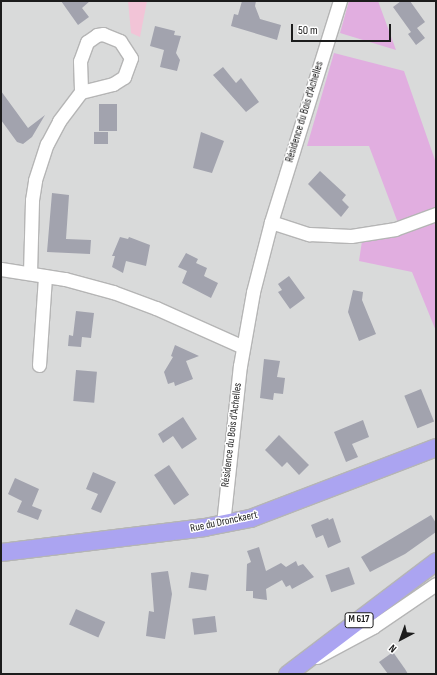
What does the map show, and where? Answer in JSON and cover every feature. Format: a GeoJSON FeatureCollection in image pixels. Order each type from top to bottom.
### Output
{"type":"FeatureCollection","features":[{"type":"Feature","properties":{"kind":"main road","name":"Rue du Dronckaert"},"geometry":{"type":"LineString","coordinates":[[1,552],[222,524],[274,510],[436,447]]}},
{"type":"Feature","properties":{"kind":"main road","name":"M 617"},"geometry":{"type":"LineString","coordinates":[[293,670],[419,576],[436,561]]}},
{"type":"Feature","properties":{"kind":"main road","name":"M 617"},"geometry":{"type":"LineString","coordinates":[[419,576],[436,567]]}},
{"type":"Feature","properties":{"kind":"street","name":"Résidence du Bois d'Achelles"},"geometry":{"type":"LineString","coordinates":[[222,524],[243,347],[253,292],[271,222],[340,1]]}},
{"type":"Feature","properties":{"kind":"street"},"geometry":{"type":"LineString","coordinates":[[30,273],[32,211],[37,173],[55,127],[81,92],[80,61],[87,42],[97,35],[103,34],[120,41],[131,58],[124,77],[113,84],[81,92]]}},
{"type":"Feature","properties":{"kind":"street"},"geometry":{"type":"LineString","coordinates":[[271,222],[309,234],[345,236],[395,229],[436,214]]}},
{"type":"Feature","properties":{"kind":"street"},"geometry":{"type":"LineString","coordinates":[[1,269],[30,273],[87,285],[137,301],[243,347]]}},
{"type":"Feature","properties":{"kind":"street"},"geometry":{"type":"LineString","coordinates":[[39,365],[45,276]]}},
{"type":"Feature","properties":{"kind":"street"},"geometry":{"type":"LineString","coordinates":[[293,670],[351,640],[436,584]]}},
{"type":"Feature","properties":{"kind":"shaded area"},"geometry":{"type":"Polygon","coordinates":[[[1,1],[436,1],[436,674],[1,674],[1,1]]]}},
{"type":"Feature","properties":{"kind":"shaded area"},"geometry":{"type":"Polygon","coordinates":[[[128,1],[147,1],[140,37],[131,33],[128,1]]]}},
{"type":"Feature","properties":{"kind":"shaded area"},"geometry":{"type":"Polygon","coordinates":[[[349,1],[378,1],[396,50],[340,33],[349,1]]]}},
{"type":"Feature","properties":{"kind":"shaded area"},"geometry":{"type":"Polygon","coordinates":[[[334,53],[404,71],[436,163],[436,207],[398,223],[369,146],[307,146],[334,53]]]}},
{"type":"Feature","properties":{"kind":"shaded area"},"geometry":{"type":"Polygon","coordinates":[[[436,220],[436,331],[412,272],[359,261],[362,241],[436,220]]]}},
{"type":"Feature","properties":{"kind":"building"},"geometry":{"type":"Polygon","coordinates":[[[61,1],[90,1],[82,8],[89,17],[78,25],[61,1]]]}},
{"type":"Feature","properties":{"kind":"building"},"geometry":{"type":"Polygon","coordinates":[[[242,1],[256,1],[255,6],[260,19],[281,25],[277,40],[231,26],[234,14],[238,15],[242,1]]]}},
{"type":"Feature","properties":{"kind":"building"},"geometry":{"type":"Polygon","coordinates":[[[401,1],[410,1],[425,22],[417,28],[425,38],[416,45],[408,34],[411,32],[393,7],[401,1]]]}},
{"type":"Feature","properties":{"kind":"building"},"geometry":{"type":"Polygon","coordinates":[[[155,26],[175,31],[174,35],[181,36],[176,53],[180,60],[177,71],[160,67],[164,50],[150,46],[155,26]]]}},
{"type":"Feature","properties":{"kind":"building"},"geometry":{"type":"Polygon","coordinates":[[[223,67],[236,83],[241,78],[259,102],[246,112],[213,75],[223,67]]]}},
{"type":"Feature","properties":{"kind":"building"},"geometry":{"type":"Polygon","coordinates":[[[1,91],[28,128],[45,115],[32,137],[23,144],[17,142],[1,120],[1,91]]]}},
{"type":"Feature","properties":{"kind":"building"},"geometry":{"type":"Polygon","coordinates":[[[99,104],[117,104],[117,131],[99,131],[99,104]]]}},
{"type":"Feature","properties":{"kind":"building"},"geometry":{"type":"Polygon","coordinates":[[[94,132],[108,132],[108,144],[94,144],[94,132]]]}},
{"type":"Feature","properties":{"kind":"building"},"geometry":{"type":"Polygon","coordinates":[[[201,132],[224,141],[212,173],[193,168],[201,132]]]}},
{"type":"Feature","properties":{"kind":"building"},"geometry":{"type":"Polygon","coordinates":[[[320,171],[346,195],[342,200],[349,207],[341,217],[308,184],[320,171]]]}},
{"type":"Feature","properties":{"kind":"building"},"geometry":{"type":"Polygon","coordinates":[[[52,193],[69,195],[66,239],[91,240],[90,254],[47,252],[52,193]]]}},
{"type":"Feature","properties":{"kind":"building"},"geometry":{"type":"Polygon","coordinates":[[[120,237],[128,239],[129,237],[150,245],[146,266],[126,261],[123,273],[112,267],[115,256],[112,256],[120,237]]]}},
{"type":"Feature","properties":{"kind":"building"},"geometry":{"type":"Polygon","coordinates":[[[186,253],[198,259],[196,263],[207,268],[204,276],[218,283],[211,298],[182,283],[187,271],[178,267],[186,253]]]}},
{"type":"Feature","properties":{"kind":"building"},"geometry":{"type":"Polygon","coordinates":[[[289,276],[305,298],[290,309],[278,292],[282,290],[278,284],[289,276]]]}},
{"type":"Feature","properties":{"kind":"building"},"geometry":{"type":"Polygon","coordinates":[[[353,290],[363,292],[362,300],[376,334],[359,341],[348,312],[353,290]]]}},
{"type":"Feature","properties":{"kind":"building"},"geometry":{"type":"Polygon","coordinates":[[[76,311],[94,313],[91,338],[82,337],[81,347],[68,346],[69,335],[73,336],[76,311]]]}},
{"type":"Feature","properties":{"kind":"building"},"geometry":{"type":"Polygon","coordinates":[[[175,345],[199,356],[186,361],[193,379],[175,386],[174,382],[168,384],[164,372],[173,357],[171,356],[175,345]]]}},
{"type":"Feature","properties":{"kind":"building"},"geometry":{"type":"Polygon","coordinates":[[[264,359],[280,361],[277,377],[285,378],[283,394],[274,393],[273,400],[260,398],[264,359]]]}},
{"type":"Feature","properties":{"kind":"building"},"geometry":{"type":"Polygon","coordinates":[[[76,370],[97,372],[94,403],[73,401],[76,370]]]}},
{"type":"Feature","properties":{"kind":"building"},"geometry":{"type":"Polygon","coordinates":[[[421,389],[434,421],[417,428],[404,396],[421,389]]]}},
{"type":"Feature","properties":{"kind":"building"},"geometry":{"type":"Polygon","coordinates":[[[183,417],[197,439],[182,449],[173,436],[163,443],[158,434],[183,417]]]}},
{"type":"Feature","properties":{"kind":"building"},"geometry":{"type":"Polygon","coordinates":[[[363,420],[369,437],[352,444],[358,457],[346,462],[334,432],[363,420]]]}},
{"type":"Feature","properties":{"kind":"building"},"geometry":{"type":"Polygon","coordinates":[[[279,435],[309,465],[299,475],[287,462],[282,467],[265,450],[279,435]]]}},
{"type":"Feature","properties":{"kind":"building"},"geometry":{"type":"Polygon","coordinates":[[[169,465],[189,495],[174,505],[154,475],[169,465]]]}},
{"type":"Feature","properties":{"kind":"building"},"geometry":{"type":"Polygon","coordinates":[[[93,472],[116,482],[101,513],[91,509],[98,494],[86,489],[93,472]]]}},
{"type":"Feature","properties":{"kind":"building"},"geometry":{"type":"Polygon","coordinates":[[[15,478],[39,489],[32,506],[42,510],[38,520],[17,512],[22,501],[8,494],[15,478]]]}},
{"type":"Feature","properties":{"kind":"building"},"geometry":{"type":"Polygon","coordinates":[[[431,515],[436,523],[436,532],[405,554],[370,572],[361,557],[431,515]]]}},
{"type":"Feature","properties":{"kind":"building"},"geometry":{"type":"Polygon","coordinates":[[[328,518],[329,520],[333,518],[341,542],[328,548],[323,535],[316,538],[311,525],[328,518]]]}},
{"type":"Feature","properties":{"kind":"building"},"geometry":{"type":"Polygon","coordinates":[[[259,547],[266,571],[281,563],[286,567],[296,561],[298,566],[303,564],[314,577],[292,589],[290,585],[286,587],[282,580],[266,589],[267,600],[253,598],[253,591],[246,591],[247,564],[251,562],[247,551],[259,547]]]}},
{"type":"Feature","properties":{"kind":"building"},"geometry":{"type":"Polygon","coordinates":[[[349,567],[355,584],[331,592],[325,575],[349,567]]]}},
{"type":"Feature","properties":{"kind":"building"},"geometry":{"type":"Polygon","coordinates":[[[168,571],[172,594],[165,639],[146,636],[149,611],[154,612],[151,573],[168,571]]]}},
{"type":"Feature","properties":{"kind":"building"},"geometry":{"type":"Polygon","coordinates":[[[191,572],[209,575],[206,591],[188,588],[191,572]]]}},
{"type":"Feature","properties":{"kind":"building"},"geometry":{"type":"Polygon","coordinates":[[[76,609],[105,622],[98,638],[69,625],[76,609]]]}},
{"type":"Feature","properties":{"kind":"building"},"geometry":{"type":"Polygon","coordinates":[[[215,616],[217,632],[194,635],[192,619],[215,616]]]}},
{"type":"Feature","properties":{"kind":"building"},"geometry":{"type":"Polygon","coordinates":[[[393,652],[408,674],[388,674],[379,662],[393,652]]]}}]}
